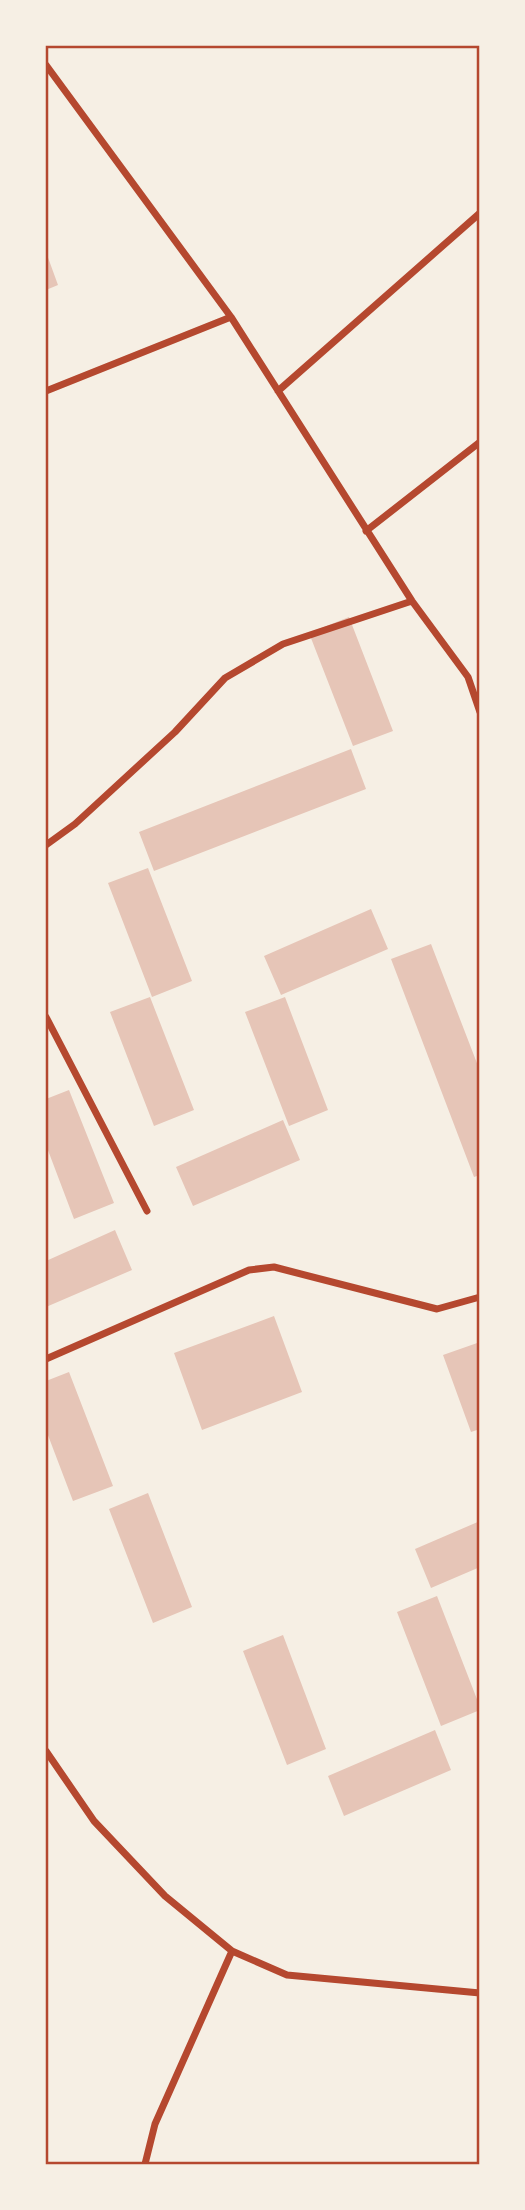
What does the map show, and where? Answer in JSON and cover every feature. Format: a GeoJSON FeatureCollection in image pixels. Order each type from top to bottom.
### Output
{"type":"FeatureCollection","features":[{"type":"Feature","properties":{"kind":"street"},"geometry":{"type":"LineString","coordinates":[[46,65],[232,317],[366,531],[412,601],[468,677],[480,712]]}},
{"type":"Feature","properties":{"kind":"street"},"geometry":{"type":"LineString","coordinates":[[278,391],[480,213]]}},
{"type":"Feature","properties":{"kind":"street"},"geometry":{"type":"LineString","coordinates":[[46,391],[232,317]]}},
{"type":"Feature","properties":{"kind":"street"},"geometry":{"type":"LineString","coordinates":[[366,531],[480,442]]}},
{"type":"Feature","properties":{"kind":"street"},"geometry":{"type":"LineString","coordinates":[[46,845],[75,824],[165,741],[225,678],[283,644],[412,601]]}},
{"type":"Feature","properties":{"kind":"street"},"geometry":{"type":"LineString","coordinates":[[46,1017],[147,1211]]}},
{"type":"Feature","properties":{"kind":"street"},"geometry":{"type":"LineString","coordinates":[[46,1359],[248,1270],[274,1267],[284,1269],[437,1309],[480,1297]]}},
{"type":"Feature","properties":{"kind":"street"},"geometry":{"type":"LineString","coordinates":[[46,1751],[94,1821],[165,1896],[232,1951],[288,1975],[480,1993]]}},
{"type":"Feature","properties":{"kind":"street"},"geometry":{"type":"LineString","coordinates":[[145,2165],[155,2124],[232,1951]]}},
{"type":"Feature","properties":{"kind":"building"},"geometry":{"type":"Polygon","coordinates":[[[46,252],[58,285],[46,290],[46,252]]]}},
{"type":"Feature","properties":{"kind":"building"},"geometry":{"type":"Polygon","coordinates":[[[349,617],[393,731],[353,746],[309,633],[349,617]]]}},
{"type":"Feature","properties":{"kind":"building"},"geometry":{"type":"Polygon","coordinates":[[[351,749],[366,789],[154,871],[139,832],[351,749]]]}},
{"type":"Feature","properties":{"kind":"building"},"geometry":{"type":"Polygon","coordinates":[[[148,868],[192,981],[152,997],[108,883],[148,868]]]}},
{"type":"Feature","properties":{"kind":"building"},"geometry":{"type":"Polygon","coordinates":[[[371,909],[388,949],[281,995],[264,956],[371,909]]]}},
{"type":"Feature","properties":{"kind":"building"},"geometry":{"type":"Polygon","coordinates":[[[431,944],[480,1071],[480,1175],[474,1177],[391,959],[431,944]]]}},
{"type":"Feature","properties":{"kind":"building"},"geometry":{"type":"Polygon","coordinates":[[[150,997],[194,1110],[154,1126],[110,1012],[150,997]]]}},
{"type":"Feature","properties":{"kind":"building"},"geometry":{"type":"Polygon","coordinates":[[[285,997],[328,1110],[289,1126],[245,1012],[285,997]]]}},
{"type":"Feature","properties":{"kind":"building"},"geometry":{"type":"Polygon","coordinates":[[[69,1090],[114,1203],[74,1219],[46,1145],[46,1099],[69,1090]]]}},
{"type":"Feature","properties":{"kind":"building"},"geometry":{"type":"Polygon","coordinates":[[[283,1120],[300,1160],[193,1206],[176,1167],[283,1120]]]}},
{"type":"Feature","properties":{"kind":"building"},"geometry":{"type":"Polygon","coordinates":[[[115,1230],[132,1270],[46,1307],[46,1261],[115,1230]]]}},
{"type":"Feature","properties":{"kind":"building"},"geometry":{"type":"Polygon","coordinates":[[[274,1316],[302,1392],[202,1430],[174,1353],[274,1316]]]}},
{"type":"Feature","properties":{"kind":"building"},"geometry":{"type":"Polygon","coordinates":[[[480,1342],[480,1429],[471,1432],[443,1355],[480,1342]]]}},
{"type":"Feature","properties":{"kind":"building"},"geometry":{"type":"Polygon","coordinates":[[[69,1372],[113,1486],[73,1501],[46,1430],[46,1381],[69,1372]]]}},
{"type":"Feature","properties":{"kind":"building"},"geometry":{"type":"Polygon","coordinates":[[[148,1493],[192,1607],[153,1623],[109,1509],[148,1493]]]}},
{"type":"Feature","properties":{"kind":"building"},"geometry":{"type":"Polygon","coordinates":[[[480,1521],[480,1567],[431,1588],[415,1549],[480,1521]]]}},
{"type":"Feature","properties":{"kind":"building"},"geometry":{"type":"Polygon","coordinates":[[[437,1596],[480,1707],[480,1710],[441,1726],[397,1612],[437,1596]]]}},
{"type":"Feature","properties":{"kind":"building"},"geometry":{"type":"Polygon","coordinates":[[[283,1635],[326,1749],[287,1765],[243,1651],[283,1635]]]}},
{"type":"Feature","properties":{"kind":"building"},"geometry":{"type":"Polygon","coordinates":[[[435,1730],[451,1770],[344,1816],[328,1776],[435,1730]]]}}]}
